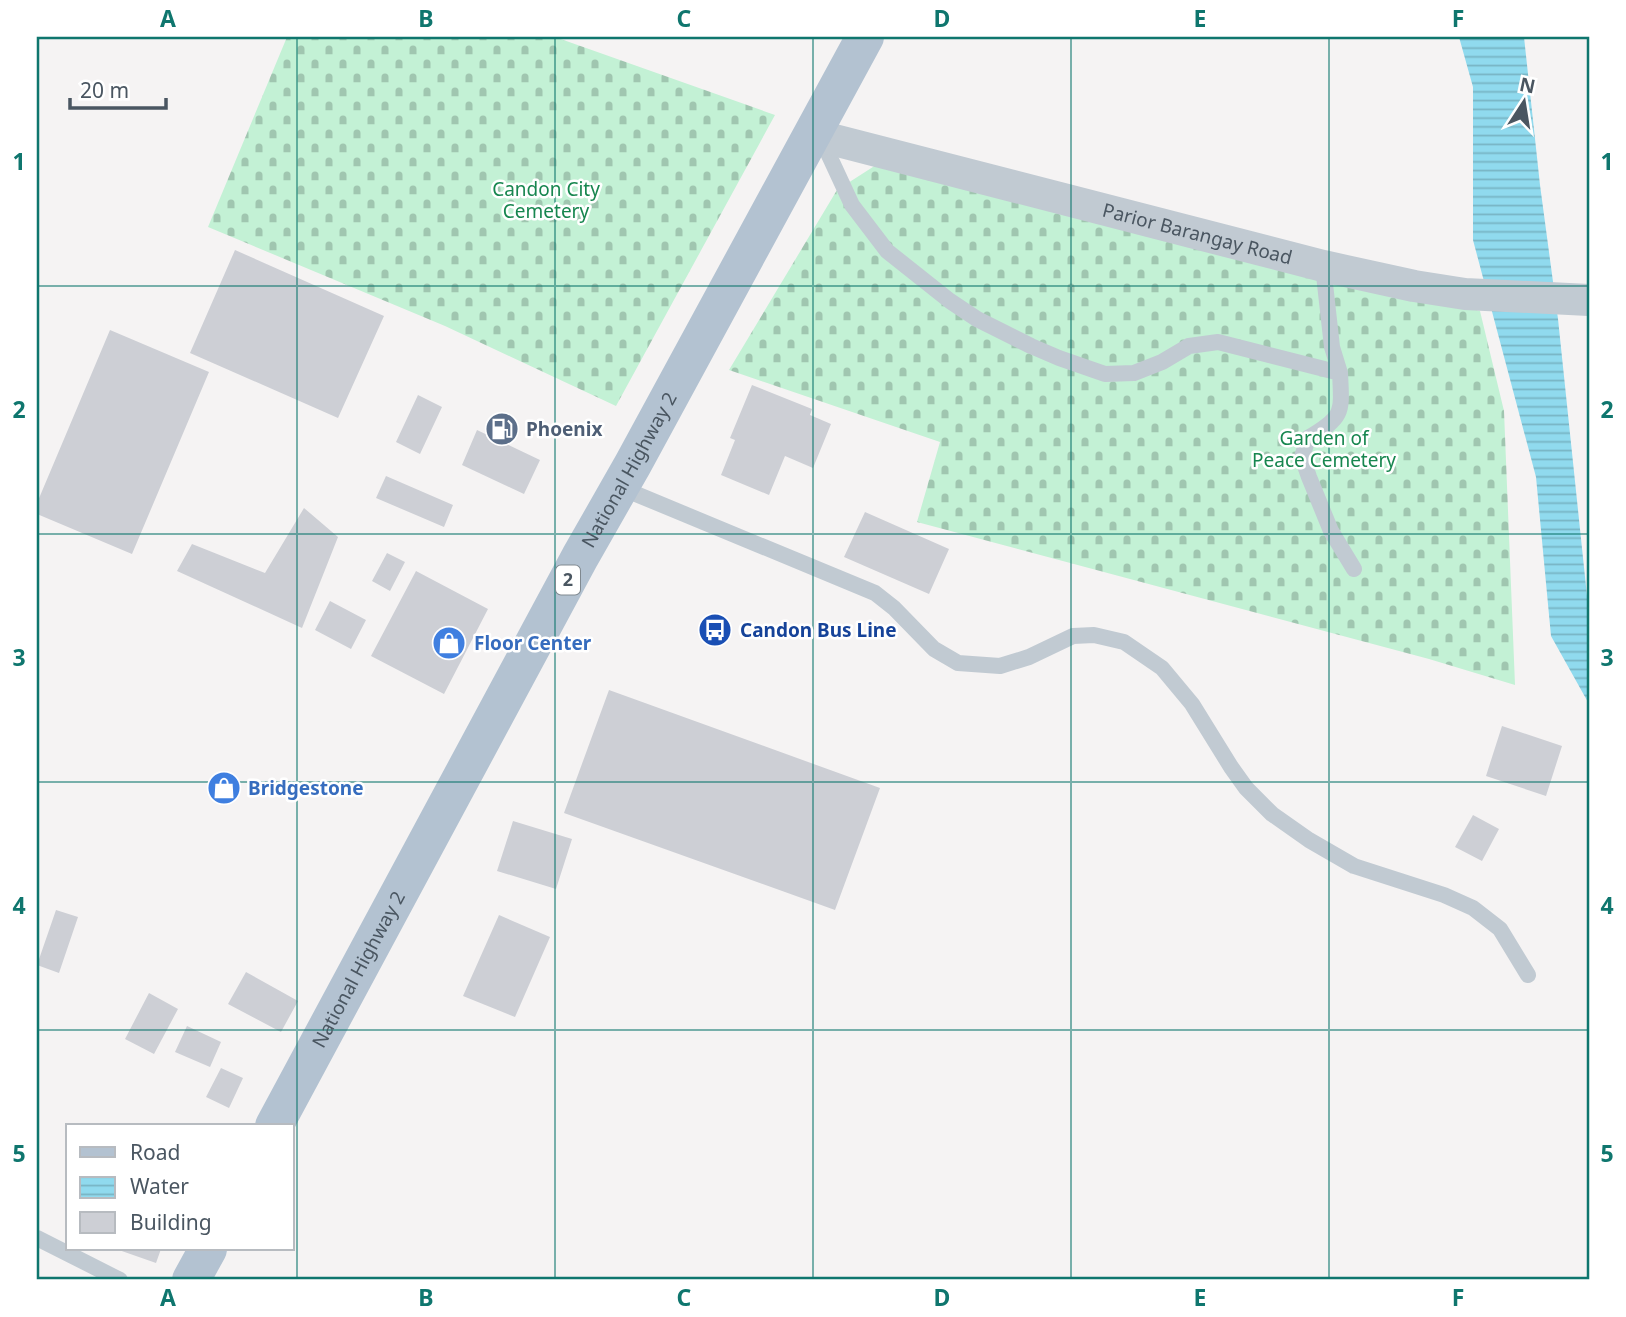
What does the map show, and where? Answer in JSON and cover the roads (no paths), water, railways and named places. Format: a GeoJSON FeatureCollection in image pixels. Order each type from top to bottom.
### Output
{"type":"FeatureCollection","features":[{"type":"Feature","properties":{"kind":"main road","name":"National Highway 2"},"geometry":{"type":"LineString","coordinates":[[275,1124],[619,487],[815,135],[865,37]]}},
{"type":"Feature","properties":{"kind":"main road"},"geometry":{"type":"LineString","coordinates":[[191,1280],[207,1250]]}},
{"type":"Feature","properties":{"kind":"street","name":"Parior Barangay Road"},"geometry":{"type":"LineString","coordinates":[[815,135],[1323,266],[1414,286],[1465,294],[1580,299]]}},
{"type":"Feature","properties":{"kind":"lane"},"geometry":{"type":"LineString","coordinates":[[815,135],[852,205],[887,251],[977,319],[1031,346],[1105,374],[1134,373],[1189,346],[1218,342],[1340,373]]}},
{"type":"Feature","properties":{"kind":"lane"},"geometry":{"type":"LineString","coordinates":[[1323,266],[1332,347],[1340,373],[1342,404],[1335,419],[1308,438],[1302,457],[1331,531],[1354,569]]}},
{"type":"Feature","properties":{"kind":"lane"},"geometry":{"type":"LineString","coordinates":[[619,487],[875,593],[894,608],[934,649],[958,663],[1000,666],[1029,657],[1073,636],[1094,635],[1124,642],[1162,668],[1192,704],[1246,788],[1272,814],[1309,840],[1354,866],[1444,895],[1472,908],[1500,929],[1528,975]]}},
{"type":"Feature","properties":{"kind":"lane"},"geometry":{"type":"LineString","coordinates":[[37,1238],[120,1280]]}},
{"type":"Feature","properties":{"kind":"water"},"geometry":{"type":"Polygon","coordinates":[[[1459,37],[1524,37],[1558,319],[1589,615],[1589,704],[1551,636],[1536,477],[1473,240],[1473,87],[1459,37]]]}},
{"type":"Feature","properties":{"kind":"place","name":"Phoenix"},"geometry":{"type":"Point","coordinates":[502,429]}},
{"type":"Feature","properties":{"kind":"place","name":"Candon Bus Line"},"geometry":{"type":"Point","coordinates":[715,630]}},
{"type":"Feature","properties":{"kind":"place","name":"Floor Center"},"geometry":{"type":"Point","coordinates":[449,643]}},
{"type":"Feature","properties":{"kind":"place","name":"Bridgestone"},"geometry":{"type":"Point","coordinates":[224,788]}},
{"type":"Feature","properties":{"kind":"park label","name":"Candon City Cemetery"},"geometry":{"type":"Point","coordinates":[546,200]}},
{"type":"Feature","properties":{"kind":"park label","name":"Garden of Peace Cemetery"},"geometry":{"type":"Point","coordinates":[1324,449]}}]}
